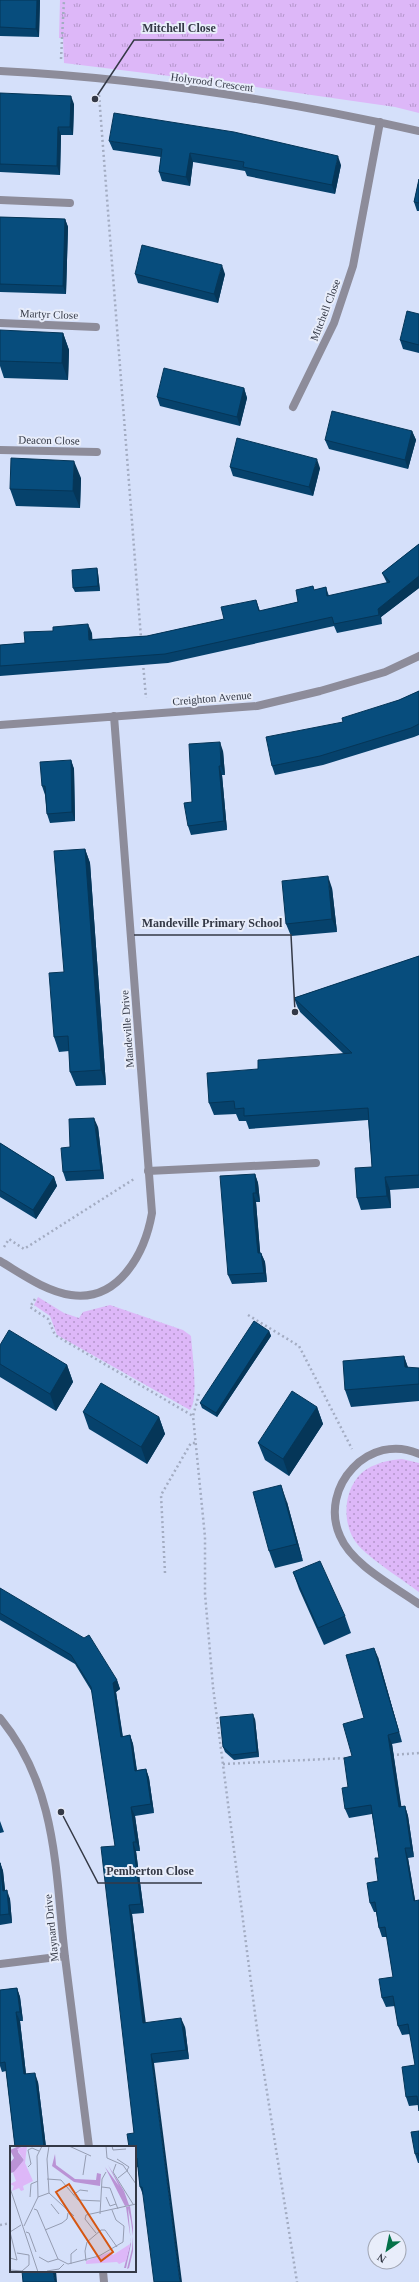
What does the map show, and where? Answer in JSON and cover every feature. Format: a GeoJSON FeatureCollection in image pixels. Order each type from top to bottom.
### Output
{"type":"FeatureCollection","features":[{"type":"Feature","properties":{"kind":"street","name":"Holyrood Crescent"},"geometry":{"type":"LineString","coordinates":[[0,71],[97,76],[240,96],[380,122],[419,131]]}},
{"type":"Feature","properties":{"kind":"street","name":"Mitchell Close"},"geometry":{"type":"LineString","coordinates":[[293,407],[334,323],[353,266],[380,122]]}},
{"type":"Feature","properties":{"kind":"street"},"geometry":{"type":"LineString","coordinates":[[0,200],[70,202]]}},
{"type":"Feature","properties":{"kind":"street","name":"Martyr Close"},"geometry":{"type":"LineString","coordinates":[[0,323],[96,327]]}},
{"type":"Feature","properties":{"kind":"street","name":"Deacon Close"},"geometry":{"type":"LineString","coordinates":[[0,450],[97,452]]}},
{"type":"Feature","properties":{"kind":"street","name":"Creighton Avenue"},"geometry":{"type":"LineString","coordinates":[[0,725],[257,706],[320,691],[385,672],[419,656]]}},
{"type":"Feature","properties":{"kind":"street","name":"Mandeville Drive"},"geometry":{"type":"LineString","coordinates":[[42,1286],[72,1295],[106,1290],[123,1276],[138,1257],[148,1235],[152,1213],[114,716]]}},
{"type":"Feature","properties":{"kind":"street"},"geometry":{"type":"LineString","coordinates":[[148,1171],[316,1163]]}},
{"type":"Feature","properties":{"kind":"street"},"geometry":{"type":"LineString","coordinates":[[0,1261],[42,1286]]}},
{"type":"Feature","properties":{"kind":"street"},"geometry":{"type":"LineString","coordinates":[[419,1454],[396,1448],[375,1452],[359,1462],[348,1472],[339,1488],[335,1520],[339,1535],[347,1549],[358,1561],[419,1604]]}},
{"type":"Feature","properties":{"kind":"street","name":"Maynard Drive"},"geometry":{"type":"LineString","coordinates":[[0,1718],[22,1750],[36,1777],[45,1805],[54,1843],[65,1956],[89,2146]]}},
{"type":"Feature","properties":{"kind":"street"},"geometry":{"type":"LineString","coordinates":[[0,1964],[65,1956]]}},
{"type":"Feature","properties":{"kind":"street"},"geometry":{"type":"LineString","coordinates":[[102,2272],[104,2282]]}},
{"type":"Feature","properties":{"kind":"path"},"geometry":{"type":"LineString","coordinates":[[60,74],[64,0]]}},
{"type":"Feature","properties":{"kind":"path"},"geometry":{"type":"LineString","coordinates":[[97,76],[142,644]]}},
{"type":"Feature","properties":{"kind":"path"},"geometry":{"type":"LineString","coordinates":[[143,660],[147,715]]}},
{"type":"Feature","properties":{"kind":"path"},"geometry":{"type":"LineString","coordinates":[[3,1249],[8,1239],[24,1249],[148,1171]]}},
{"type":"Feature","properties":{"kind":"path"},"geometry":{"type":"LineString","coordinates":[[42,1286],[30,1307],[48,1318],[55,1335],[193,1416]]}},
{"type":"Feature","properties":{"kind":"path"},"geometry":{"type":"LineString","coordinates":[[248,1315],[299,1346],[359,1462]]}},
{"type":"Feature","properties":{"kind":"path"},"geometry":{"type":"LineString","coordinates":[[200,1394],[193,1416],[205,1537],[205,1594],[223,1764],[257,2029],[297,2282]]}},
{"type":"Feature","properties":{"kind":"path"},"geometry":{"type":"LineString","coordinates":[[165,1573],[161,1495],[191,1443],[196,1443]]}},
{"type":"Feature","properties":{"kind":"path"},"geometry":{"type":"LineString","coordinates":[[388,1755],[419,1753]]}},
{"type":"Feature","properties":{"kind":"path"},"geometry":{"type":"LineString","coordinates":[[223,1764],[350,1758]]}},
{"type":"Feature","properties":{"kind":"path"},"geometry":{"type":"LineString","coordinates":[[0,2225],[10,2223]]}},
{"type":"Feature","properties":{"kind":"green space"},"geometry":{"type":"Polygon","coordinates":[[[60,0],[419,0],[419,113],[395,107],[234,84],[64,63],[63,38],[59,38],[60,0]]]}},
{"type":"Feature","properties":{"kind":"green space"},"geometry":{"type":"Polygon","coordinates":[[[38,1297],[64,1313],[79,1318],[83,1312],[110,1305],[183,1330],[191,1336],[195,1386],[193,1405],[190,1410],[57,1335],[50,1316],[34,1305],[38,1297]]]}},
{"type":"Feature","properties":{"kind":"green space"},"geometry":{"type":"Polygon","coordinates":[[[402,1459],[419,1463],[419,1592],[363,1551],[352,1536],[348,1526],[347,1505],[349,1494],[353,1484],[359,1476],[367,1469],[376,1465],[402,1459]]]}},
{"type":"Feature","properties":{"kind":"building"},"geometry":{"type":"Polygon","coordinates":[[[0,0],[37,0],[36,29],[0,27],[0,0]]]}},
{"type":"Feature","properties":{"kind":"building"},"geometry":{"type":"Polygon","coordinates":[[[0,93],[71,96],[70,127],[58,127],[57,166],[0,164],[0,93]]]}},
{"type":"Feature","properties":{"kind":"building"},"geometry":{"type":"Polygon","coordinates":[[[114,113],[234,132],[338,156],[332,185],[243,167],[244,162],[190,153],[186,177],[159,172],[162,149],[109,141],[114,113]]]}},
{"type":"Feature","properties":{"kind":"building"},"geometry":{"type":"Polygon","coordinates":[[[419,179],[419,203],[414,202],[419,179]]]}},
{"type":"Feature","properties":{"kind":"building"},"geometry":{"type":"Polygon","coordinates":[[[0,217],[65,219],[63,286],[0,284],[0,217]]]}},
{"type":"Feature","properties":{"kind":"building"},"geometry":{"type":"Polygon","coordinates":[[[142,245],[222,265],[214,294],[135,274],[142,245]]]}},
{"type":"Feature","properties":{"kind":"building"},"geometry":{"type":"Polygon","coordinates":[[[407,311],[419,314],[419,345],[400,340],[407,311]]]}},
{"type":"Feature","properties":{"kind":"building"},"geometry":{"type":"Polygon","coordinates":[[[0,330],[63,333],[62,363],[0,361],[0,330]]]}},
{"type":"Feature","properties":{"kind":"building"},"geometry":{"type":"Polygon","coordinates":[[[164,368],[244,388],[237,417],[157,397],[164,368]]]}},
{"type":"Feature","properties":{"kind":"building"},"geometry":{"type":"Polygon","coordinates":[[[332,411],[412,431],[405,460],[325,440],[332,411]]]}},
{"type":"Feature","properties":{"kind":"building"},"geometry":{"type":"Polygon","coordinates":[[[237,438],[317,459],[309,487],[230,467],[237,438]]]}},
{"type":"Feature","properties":{"kind":"building"},"geometry":{"type":"Polygon","coordinates":[[[11,458],[74,461],[73,491],[10,489],[11,458]]]}},
{"type":"Feature","properties":{"kind":"building"},"geometry":{"type":"Polygon","coordinates":[[[419,544],[419,576],[378,609],[379,615],[334,624],[332,617],[165,654],[0,666],[0,645],[25,643],[24,632],[53,631],[53,627],[88,624],[89,640],[147,636],[224,619],[221,607],[256,600],[259,611],[298,602],[296,590],[313,586],[314,590],[326,587],[327,596],[390,582],[382,573],[419,544]]]}},
{"type":"Feature","properties":{"kind":"building"},"geometry":{"type":"Polygon","coordinates":[[[97,568],[98,586],[73,588],[72,570],[97,568]]]}},
{"type":"Feature","properties":{"kind":"building"},"geometry":{"type":"Polygon","coordinates":[[[419,691],[419,724],[411,728],[320,756],[272,766],[266,737],[343,722],[342,718],[399,700],[419,691]]]}},
{"type":"Feature","properties":{"kind":"building"},"geometry":{"type":"Polygon","coordinates":[[[220,742],[221,766],[219,766],[224,821],[188,826],[184,803],[192,802],[189,744],[220,742]]]}},
{"type":"Feature","properties":{"kind":"building"},"geometry":{"type":"Polygon","coordinates":[[[71,760],[72,812],[47,814],[45,786],[42,786],[40,762],[71,760]]]}},
{"type":"Feature","properties":{"kind":"building"},"geometry":{"type":"Polygon","coordinates":[[[85,849],[101,1070],[70,1072],[68,1036],[54,1037],[49,973],[64,972],[54,851],[85,849]]]}},
{"type":"Feature","properties":{"kind":"building"},"geometry":{"type":"Polygon","coordinates":[[[328,876],[332,919],[286,924],[282,881],[328,876]]]}},
{"type":"Feature","properties":{"kind":"building"},"geometry":{"type":"Polygon","coordinates":[[[419,956],[419,1175],[385,1177],[387,1196],[357,1198],[355,1168],[372,1167],[368,1108],[244,1116],[244,1108],[235,1109],[234,1101],[209,1103],[207,1073],[258,1069],[258,1060],[352,1053],[294,998],[419,956]]]}},
{"type":"Feature","properties":{"kind":"building"},"geometry":{"type":"Polygon","coordinates":[[[94,1118],[101,1170],[63,1172],[61,1148],[70,1147],[69,1119],[94,1118]]]}},
{"type":"Feature","properties":{"kind":"building"},"geometry":{"type":"Polygon","coordinates":[[[0,1143],[54,1177],[33,1210],[0,1190],[0,1143]]]}},
{"type":"Feature","properties":{"kind":"building"},"geometry":{"type":"Polygon","coordinates":[[[255,1174],[256,1193],[253,1193],[254,1214],[258,1253],[261,1253],[264,1273],[228,1275],[220,1176],[255,1174]]]}},
{"type":"Feature","properties":{"kind":"building"},"geometry":{"type":"Polygon","coordinates":[[[254,1321],[269,1331],[216,1413],[200,1403],[254,1321]]]}},
{"type":"Feature","properties":{"kind":"building"},"geometry":{"type":"Polygon","coordinates":[[[9,1330],[67,1365],[50,1394],[0,1364],[0,1345],[9,1330]]]}},
{"type":"Feature","properties":{"kind":"building"},"geometry":{"type":"Polygon","coordinates":[[[404,1356],[405,1367],[419,1368],[419,1384],[345,1390],[343,1361],[404,1356]]]}},
{"type":"Feature","properties":{"kind":"building"},"geometry":{"type":"Polygon","coordinates":[[[101,1383],[159,1417],[141,1447],[83,1412],[101,1383]]]}},
{"type":"Feature","properties":{"kind":"building"},"geometry":{"type":"Polygon","coordinates":[[[292,1391],[317,1407],[283,1459],[258,1443],[292,1391]]]}},
{"type":"Feature","properties":{"kind":"building"},"geometry":{"type":"Polygon","coordinates":[[[281,1485],[297,1544],[269,1551],[253,1492],[281,1485]]]}},
{"type":"Feature","properties":{"kind":"building"},"geometry":{"type":"Polygon","coordinates":[[[320,1561],[345,1616],[318,1628],[293,1572],[320,1561]]]}},
{"type":"Feature","properties":{"kind":"building"},"geometry":{"type":"Polygon","coordinates":[[[0,1588],[84,1638],[89,1635],[117,1680],[113,1683],[121,1737],[130,1735],[135,1771],[146,1769],[151,1804],[131,1807],[136,1842],[133,1842],[141,1904],[129,1905],[143,2023],[181,2018],[186,2050],[151,2054],[180,2282],[154,2282],[142,2187],[140,2187],[136,2158],[136,2146],[129,2146],[127,2134],[134,2133],[101,1847],[115,1846],[91,1687],[71,1655],[0,1613],[0,1588]]]}},
{"type":"Feature","properties":{"kind":"building"},"geometry":{"type":"Polygon","coordinates":[[[374,1648],[399,1732],[388,1735],[399,1807],[405,1806],[411,1848],[405,1848],[414,1901],[419,1900],[419,2111],[417,2096],[406,2097],[402,2067],[415,2065],[408,2024],[398,2026],[393,1996],[382,1998],[379,1979],[393,1977],[385,1927],[379,1928],[375,1902],[370,1903],[367,1883],[378,1881],[375,1858],[379,1858],[371,1805],[345,1809],[342,1788],[348,1787],[344,1758],[352,1756],[343,1724],[364,1718],[346,1655],[374,1648]]]}},
{"type":"Feature","properties":{"kind":"building"},"geometry":{"type":"Polygon","coordinates":[[[253,1714],[257,1752],[232,1755],[223,1747],[220,1717],[253,1714]]]}},
{"type":"Feature","properties":{"kind":"building"},"geometry":{"type":"Polygon","coordinates":[[[0,1863],[3,1891],[7,1890],[9,1914],[0,1915],[0,1863]]]}},
{"type":"Feature","properties":{"kind":"building"},"geometry":{"type":"Polygon","coordinates":[[[17,1988],[20,2012],[16,2012],[24,2074],[35,2073],[44,2146],[15,2146],[5,2062],[0,2063],[0,1990],[17,1988]]]}},
{"type":"Feature","properties":{"kind":"building"},"geometry":{"type":"Polygon","coordinates":[[[419,2131],[419,2156],[418,2153],[415,2154],[411,2132],[419,2131]]]}},
{"type":"Feature","properties":{"kind":"building"},"geometry":{"type":"Polygon","coordinates":[[[22,2272],[53,2272],[55,2282],[23,2282],[22,2272]]]}},
{"type":"Feature","properties":{"kind":"place","name":"Mitchell Close"},"geometry":{"type":"Point","coordinates":[95,99]}},
{"type":"Feature","properties":{"kind":"place","name":"Mandeville Primary School"},"geometry":{"type":"Point","coordinates":[295,1012]}},
{"type":"Feature","properties":{"kind":"place","name":"Pemberton Close"},"geometry":{"type":"Point","coordinates":[61,1812]}}]}
